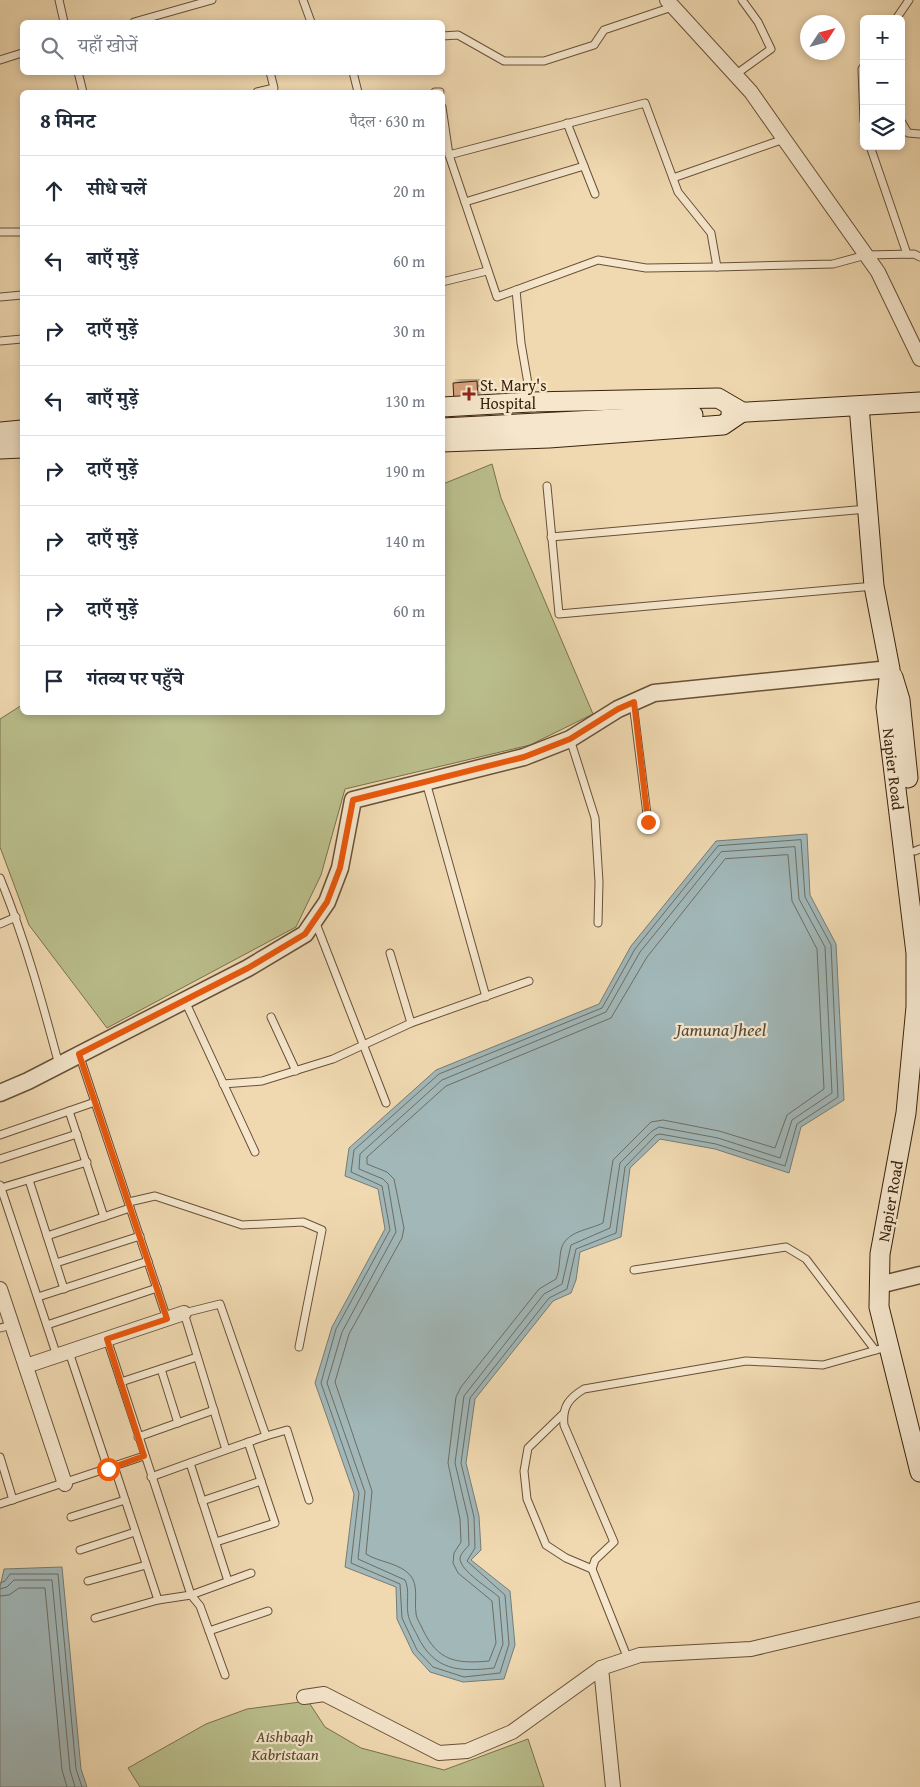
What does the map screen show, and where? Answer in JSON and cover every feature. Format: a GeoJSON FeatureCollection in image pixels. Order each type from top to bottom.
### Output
{"type":"FeatureCollection","features":[{"type":"Feature","properties":{"kind":"main road"},"geometry":{"type":"LineString","coordinates":[[445,407],[531,402],[718,398],[742,412]]}},
{"type":"Feature","properties":{"kind":"main road"},"geometry":{"type":"LineString","coordinates":[[445,428],[742,412],[860,412],[920,402]]}},
{"type":"Feature","properties":{"kind":"main road"},"geometry":{"type":"LineString","coordinates":[[445,442],[549,438],[723,425],[742,412]]}},
{"type":"Feature","properties":{"kind":"main road","name":"Napier Road"},"geometry":{"type":"LineString","coordinates":[[860,412],[874,586],[890,669],[886,707],[916,954],[917,1074],[906,1114],[880,1254],[885,1284],[879,1307],[881,1349],[920,1472]]}},
{"type":"Feature","properties":{"kind":"main road"},"geometry":{"type":"LineString","coordinates":[[0,432],[20,430]]}},
{"type":"Feature","properties":{"kind":"main road"},"geometry":{"type":"LineString","coordinates":[[0,449],[20,448]]}},
{"type":"Feature","properties":{"kind":"main road"},"geometry":{"type":"LineString","coordinates":[[0,459],[20,458]]}},
{"type":"Feature","properties":{"kind":"main road"},"geometry":{"type":"LineString","coordinates":[[890,669],[900,700],[917,850],[920,902]]}},
{"type":"Feature","properties":{"kind":"main road"},"geometry":{"type":"LineString","coordinates":[[885,1284],[889,1310],[920,1428]]}},
{"type":"Feature","properties":{"kind":"street"},"geometry":{"type":"LineString","coordinates":[[670,4],[751,92],[878,272],[920,359]]}},
{"type":"Feature","properties":{"kind":"street"},"geometry":{"type":"LineString","coordinates":[[0,1093],[59,1065],[248,968],[305,934],[327,902],[340,868],[353,800],[524,757],[570,739],[618,709],[654,693],[890,669]]}},
{"type":"Feature","properties":{"kind":"street"},"geometry":{"type":"LineString","coordinates":[[885,1284],[920,1274]]}},
{"type":"Feature","properties":{"kind":"street"},"geometry":{"type":"LineString","coordinates":[[0,1289],[6,1327],[26,1366],[65,1484]]}},
{"type":"Feature","properties":{"kind":"street"},"geometry":{"type":"LineString","coordinates":[[26,1366],[184,1313]]}},
{"type":"Feature","properties":{"kind":"street"},"geometry":{"type":"LineString","coordinates":[[304,1697],[324,1694],[439,1753],[467,1751],[512,1732],[601,1668],[640,1655],[751,1649],[920,1609]]}},
{"type":"Feature","properties":{"kind":"street"},"geometry":{"type":"LineString","coordinates":[[601,1668],[613,1787]]}},
{"type":"Feature","properties":{"kind":"lane"},"geometry":{"type":"LineString","coordinates":[[59,0],[64,20]]}},
{"type":"Feature","properties":{"kind":"lane"},"geometry":{"type":"LineString","coordinates":[[141,20],[212,0]]}},
{"type":"Feature","properties":{"kind":"lane"},"geometry":{"type":"LineString","coordinates":[[303,0],[310,20]]}},
{"type":"Feature","properties":{"kind":"lane"},"geometry":{"type":"LineString","coordinates":[[735,75],[770,49],[758,22],[742,0]]}},
{"type":"Feature","properties":{"kind":"lane"},"geometry":{"type":"LineString","coordinates":[[899,15],[910,0]]}},
{"type":"Feature","properties":{"kind":"lane"},"geometry":{"type":"LineString","coordinates":[[445,36],[458,35],[504,60],[544,61],[594,45],[604,30],[670,4]]}},
{"type":"Feature","properties":{"kind":"lane"},"geometry":{"type":"LineString","coordinates":[[0,60],[20,54]]}},
{"type":"Feature","properties":{"kind":"lane"},"geometry":{"type":"LineString","coordinates":[[79,75],[83,90]]}},
{"type":"Feature","properties":{"kind":"lane"},"geometry":{"type":"LineString","coordinates":[[266,90],[274,88],[271,75]]}},
{"type":"Feature","properties":{"kind":"lane"},"geometry":{"type":"LineString","coordinates":[[354,75],[358,90]]}},
{"type":"Feature","properties":{"kind":"lane"},"geometry":{"type":"LineString","coordinates":[[449,155],[645,103],[678,192],[711,233],[716,267]]}},
{"type":"Feature","properties":{"kind":"lane"},"geometry":{"type":"LineString","coordinates":[[567,123],[595,194]]}},
{"type":"Feature","properties":{"kind":"lane"},"geometry":{"type":"LineString","coordinates":[[445,128],[449,155],[497,297],[598,260],[646,268],[833,264],[866,255],[914,254],[920,257]]}},
{"type":"Feature","properties":{"kind":"lane"},"geometry":{"type":"LineString","coordinates":[[905,128],[908,133],[920,134]]}},
{"type":"Feature","properties":{"kind":"lane"},"geometry":{"type":"LineString","coordinates":[[673,178],[718,160],[784,139]]}},
{"type":"Feature","properties":{"kind":"lane"},"geometry":{"type":"LineString","coordinates":[[871,150],[907,254]]}},
{"type":"Feature","properties":{"kind":"lane"},"geometry":{"type":"LineString","coordinates":[[465,202],[584,166]]}},
{"type":"Feature","properties":{"kind":"lane"},"geometry":{"type":"LineString","coordinates":[[0,232],[20,232]]}},
{"type":"Feature","properties":{"kind":"lane"},"geometry":{"type":"LineString","coordinates":[[445,281],[487,271]]}},
{"type":"Feature","properties":{"kind":"lane"},"geometry":{"type":"LineString","coordinates":[[516,290],[531,402]]}},
{"type":"Feature","properties":{"kind":"lane"},"geometry":{"type":"LineString","coordinates":[[0,297],[20,295]]}},
{"type":"Feature","properties":{"kind":"lane"},"geometry":{"type":"LineString","coordinates":[[0,340],[20,339]]}},
{"type":"Feature","properties":{"kind":"lane"},"geometry":{"type":"LineString","coordinates":[[547,486],[559,614],[874,586]]}},
{"type":"Feature","properties":{"kind":"lane"},"geometry":{"type":"LineString","coordinates":[[551,537],[868,509]]}},
{"type":"Feature","properties":{"kind":"lane"},"geometry":{"type":"LineString","coordinates":[[634,702],[648,822]]}},
{"type":"Feature","properties":{"kind":"lane"},"geometry":{"type":"LineString","coordinates":[[570,739],[595,818],[599,882],[598,923]]}},
{"type":"Feature","properties":{"kind":"lane"},"geometry":{"type":"LineString","coordinates":[[426,782],[486,997]]}},
{"type":"Feature","properties":{"kind":"lane"},"geometry":{"type":"LineString","coordinates":[[0,878],[16,917],[37,980],[59,1065]]}},
{"type":"Feature","properties":{"kind":"lane"},"geometry":{"type":"LineString","coordinates":[[0,924],[16,917]]}},
{"type":"Feature","properties":{"kind":"lane"},"geometry":{"type":"LineString","coordinates":[[314,920],[386,1103]]}},
{"type":"Feature","properties":{"kind":"lane"},"geometry":{"type":"LineString","coordinates":[[390,953],[411,1023]]}},
{"type":"Feature","properties":{"kind":"lane"},"geometry":{"type":"LineString","coordinates":[[223,1084],[262,1081],[333,1059],[411,1023],[528,981]]}},
{"type":"Feature","properties":{"kind":"lane"},"geometry":{"type":"LineString","coordinates":[[185,1000],[255,1152]]}},
{"type":"Feature","properties":{"kind":"lane"},"geometry":{"type":"LineString","coordinates":[[271,1017],[296,1071]]}},
{"type":"Feature","properties":{"kind":"lane"},"geometry":{"type":"LineString","coordinates":[[79,1054],[167,1319]]}},
{"type":"Feature","properties":{"kind":"lane"},"geometry":{"type":"LineString","coordinates":[[0,1135],[95,1102]]}},
{"type":"Feature","properties":{"kind":"lane"},"geometry":{"type":"LineString","coordinates":[[69,1110],[104,1217]]}},
{"type":"Feature","properties":{"kind":"lane"},"geometry":{"type":"LineString","coordinates":[[0,1158],[77,1134]]}},
{"type":"Feature","properties":{"kind":"lane"},"geometry":{"type":"LineString","coordinates":[[87,1162],[29,1180],[0,1186],[47,1325],[63,1354],[125,1500],[158,1600]]}},
{"type":"Feature","properties":{"kind":"lane"},"geometry":{"type":"LineString","coordinates":[[29,1180],[64,1289]]}},
{"type":"Feature","properties":{"kind":"lane"},"geometry":{"type":"LineString","coordinates":[[47,1236],[104,1217],[129,1205],[155,1196],[242,1225],[303,1222],[322,1230],[299,1348]]}},
{"type":"Feature","properties":{"kind":"lane"},"geometry":{"type":"LineString","coordinates":[[56,1263],[140,1236]]}},
{"type":"Feature","properties":{"kind":"lane"},"geometry":{"type":"LineString","coordinates":[[592,1569],[566,1558],[546,1545],[527,1499],[524,1470],[528,1448],[563,1414],[572,1396],[584,1389],[746,1361],[823,1365],[881,1349],[806,1259],[786,1247],[634,1270]]}},
{"type":"Feature","properties":{"kind":"lane"},"geometry":{"type":"LineString","coordinates":[[38,1297],[148,1261]]}},
{"type":"Feature","properties":{"kind":"lane"},"geometry":{"type":"LineString","coordinates":[[47,1325],[157,1288]]}},
{"type":"Feature","properties":{"kind":"lane"},"geometry":{"type":"LineString","coordinates":[[226,1450],[184,1313],[220,1304],[266,1436]]}},
{"type":"Feature","properties":{"kind":"lane"},"geometry":{"type":"LineString","coordinates":[[107,1339],[191,1595],[200,1606],[225,1675]]}},
{"type":"Feature","properties":{"kind":"lane"},"geometry":{"type":"LineString","coordinates":[[121,1382],[198,1357]]}},
{"type":"Feature","properties":{"kind":"lane"},"geometry":{"type":"LineString","coordinates":[[161,1369],[178,1422]]}},
{"type":"Feature","properties":{"kind":"lane"},"geometry":{"type":"LineString","coordinates":[[138,1436],[214,1410]]}},
{"type":"Feature","properties":{"kind":"lane"},"geometry":{"type":"LineString","coordinates":[[563,1414],[564,1426],[614,1542],[595,1560],[592,1569],[628,1659]]}},
{"type":"Feature","properties":{"kind":"lane"},"geometry":{"type":"LineString","coordinates":[[151,1477],[287,1430],[309,1500]]}},
{"type":"Feature","properties":{"kind":"lane"},"geometry":{"type":"LineString","coordinates":[[216,1542],[275,1523],[248,1442]]}},
{"type":"Feature","properties":{"kind":"lane"},"geometry":{"type":"LineString","coordinates":[[0,1504],[65,1484],[144,1456]]}},
{"type":"Feature","properties":{"kind":"lane"},"geometry":{"type":"LineString","coordinates":[[1,1462],[13,1500]]}},
{"type":"Feature","properties":{"kind":"lane"},"geometry":{"type":"LineString","coordinates":[[190,1463],[228,1581]]}},
{"type":"Feature","properties":{"kind":"lane"},"geometry":{"type":"LineString","coordinates":[[202,1501],[261,1480]]}},
{"type":"Feature","properties":{"kind":"lane"},"geometry":{"type":"LineString","coordinates":[[70,1517],[125,1500]]}},
{"type":"Feature","properties":{"kind":"lane"},"geometry":{"type":"LineString","coordinates":[[80,1550],[135,1532]]}},
{"type":"Feature","properties":{"kind":"lane"},"geometry":{"type":"LineString","coordinates":[[88,1581],[146,1565]]}},
{"type":"Feature","properties":{"kind":"lane"},"geometry":{"type":"LineString","coordinates":[[95,1618],[158,1600],[191,1595],[251,1573]]}},
{"type":"Feature","properties":{"kind":"lane"},"geometry":{"type":"LineString","coordinates":[[209,1631],[268,1610]]}},
{"type":"Feature","properties":{"kind":"green space"},"geometry":{"type":"Polygon","coordinates":[[[492,464],[501,498],[593,714],[530,745],[345,789],[321,875],[296,927],[107,1028],[29,925],[0,847],[0,719],[20,706],[20,715],[445,715],[445,483],[492,464]]]}},
{"type":"Feature","properties":{"kind":"green space","name":"Aishbagh Kabristaan"},"geometry":{"type":"Polygon","coordinates":[[[308,1701],[325,1727],[361,1748],[444,1770],[528,1739],[544,1787],[140,1787],[128,1768],[206,1724],[247,1709],[308,1701]]]}},
{"type":"Feature","properties":{"kind":"water","name":"Jamuna Jheel"},"geometry":{"type":"Polygon","coordinates":[[[807,834],[810,895],[836,944],[844,1100],[801,1127],[789,1173],[715,1149],[660,1139],[630,1168],[621,1237],[580,1252],[576,1280],[571,1293],[553,1301],[475,1399],[466,1463],[479,1516],[481,1550],[471,1560],[510,1591],[515,1645],[504,1679],[463,1682],[430,1672],[413,1653],[397,1619],[396,1587],[345,1567],[354,1494],[315,1383],[332,1327],[385,1229],[378,1189],[345,1176],[349,1148],[436,1070],[599,1004],[631,946],[716,841],[807,834]]]}},
{"type":"Feature","properties":{"kind":"water"},"geometry":{"type":"Polygon","coordinates":[[[62,1567],[81,1769],[87,1787],[0,1787],[0,1587],[4,1569],[62,1567]]]}},
{"type":"Feature","properties":{"kind":"building"},"geometry":{"type":"Polygon","coordinates":[[[477,381],[478,399],[454,401],[453,383],[477,381]]]}},
{"type":"Feature","properties":{"kind":"place","name":"St. Mary's Hospital"},"geometry":{"type":"Point","coordinates":[469,394]}},
{"type":"Feature","properties":{"kind":"route"},"geometry":{"type":"LineString","coordinates":[[108,1469],[144,1456],[107,1339],[167,1319],[79,1054],[248,968],[305,934],[327,902],[340,868],[353,800],[524,757],[570,739],[618,709],[634,702],[648,822]]}}]}
